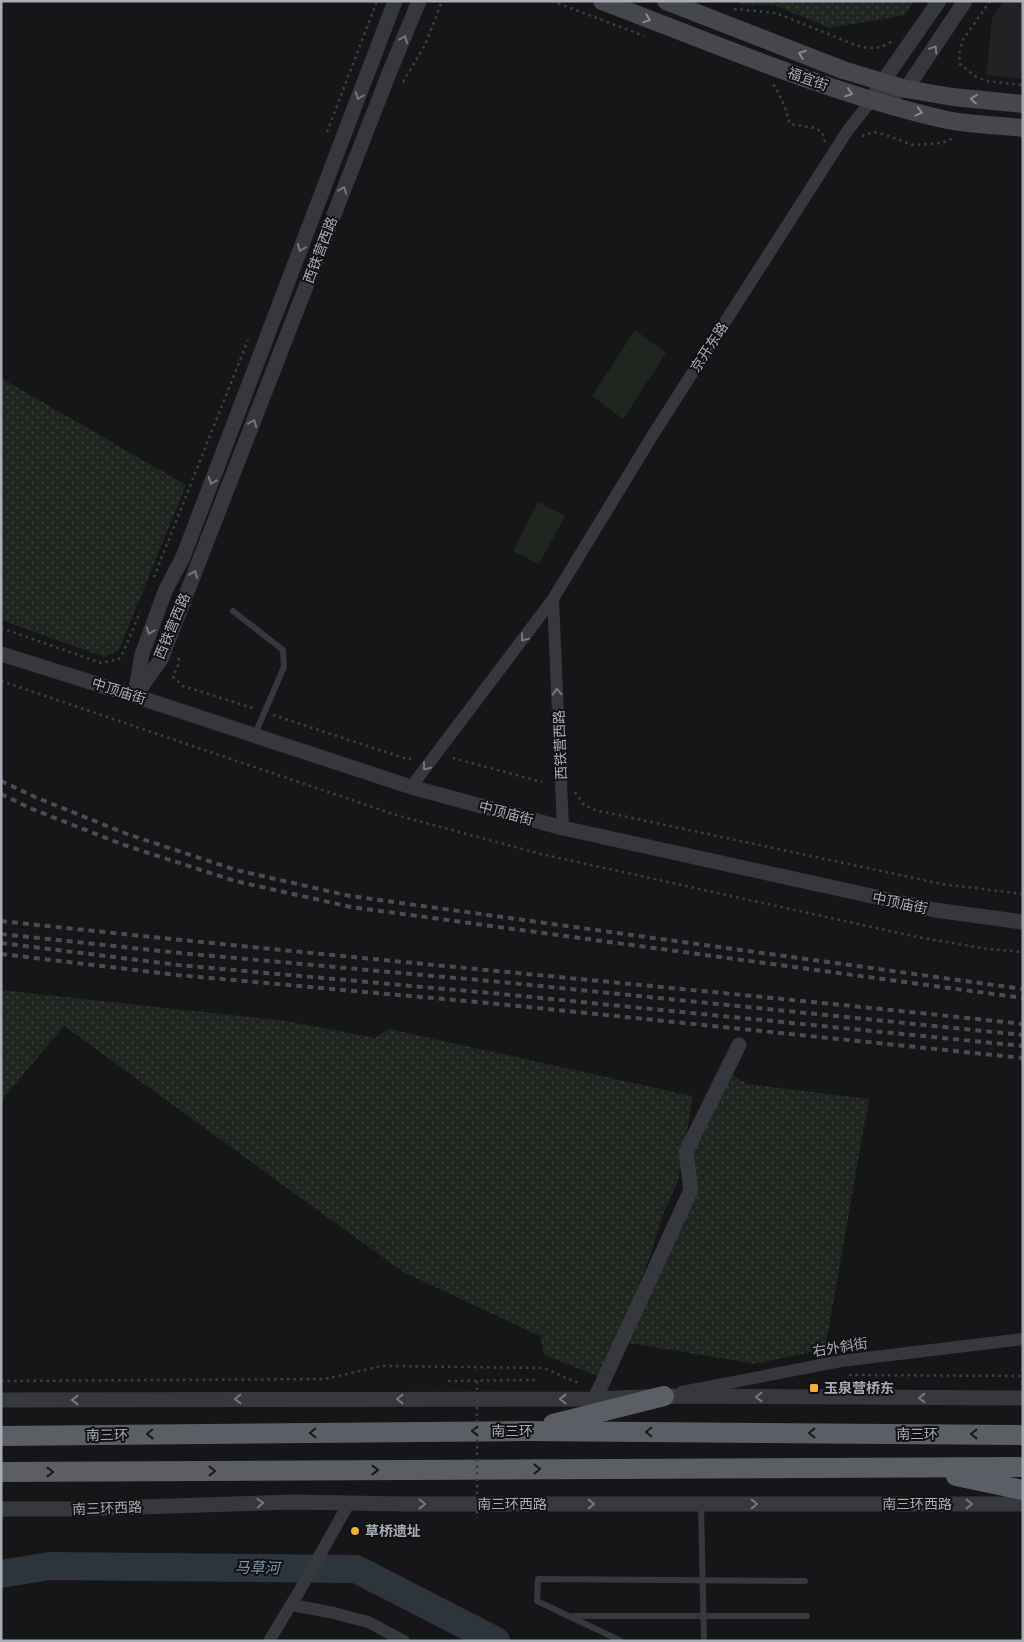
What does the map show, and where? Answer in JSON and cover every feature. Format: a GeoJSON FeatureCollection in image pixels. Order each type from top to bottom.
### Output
{"type":"FeatureCollection","features":[{"type":"Feature","properties":{"kind":"highway"},"geometry":{"type":"LineString","coordinates":[[524,1430],[664,1396]]}},
{"type":"Feature","properties":{"kind":"highway","name":"南三环"},"geometry":{"type":"LineString","coordinates":[[1,1436],[524,1430],[1023,1435]]}},
{"type":"Feature","properties":{"kind":"highway"},"geometry":{"type":"LineString","coordinates":[[918,1467],[1023,1490]]}},
{"type":"Feature","properties":{"kind":"highway"},"geometry":{"type":"LineString","coordinates":[[1,1472],[1023,1467]]}},
{"type":"Feature","properties":{"kind":"main road","name":"福宜街"},"geometry":{"type":"LineString","coordinates":[[602,1],[808,79],[871,100],[955,121],[1023,128]]}},
{"type":"Feature","properties":{"kind":"main road","name":"福宜街"},"geometry":{"type":"LineString","coordinates":[[666,1],[844,70],[881,82],[906,89],[953,97],[1023,104]]}},
{"type":"Feature","properties":{"kind":"street","name":"西铁营西路"},"geometry":{"type":"LineString","coordinates":[[135,696],[142,654],[166,590],[183,557],[395,1]]}},
{"type":"Feature","properties":{"kind":"street","name":"西铁营西路"},"geometry":{"type":"LineString","coordinates":[[135,696],[161,659],[419,1]]}},
{"type":"Feature","properties":{"kind":"street","name":"京开东路"},"geometry":{"type":"LineString","coordinates":[[553,599],[654,433],[848,130],[871,100],[881,82],[939,1]]}},
{"type":"Feature","properties":{"kind":"street"},"geometry":{"type":"LineString","coordinates":[[871,100],[906,89],[965,1]]}},
{"type":"Feature","properties":{"kind":"street","name":"西铁营西路"},"geometry":{"type":"LineString","coordinates":[[553,599],[562,828]]}},
{"type":"Feature","properties":{"kind":"street"},"geometry":{"type":"LineString","coordinates":[[411,787],[553,599]]}},
{"type":"Feature","properties":{"kind":"street","name":"中顶庙街"},"geometry":{"type":"LineString","coordinates":[[1,654],[411,787],[562,828],[935,910],[1023,922]]}},
{"type":"Feature","properties":{"kind":"street"},"geometry":{"type":"LineString","coordinates":[[598,1392],[691,1190],[686,1152],[738,1044]]}},
{"type":"Feature","properties":{"kind":"street","name":"右外斜街"},"geometry":{"type":"LineString","coordinates":[[664,1396],[841,1361],[1023,1339]]}},
{"type":"Feature","properties":{"kind":"street"},"geometry":{"type":"LineString","coordinates":[[1,1400],[598,1392],[664,1396],[1023,1398]]}},
{"type":"Feature","properties":{"kind":"street","name":"南三环西路"},"geometry":{"type":"LineString","coordinates":[[1,1509],[78,1509],[294,1502],[1023,1504]]}},
{"type":"Feature","properties":{"kind":"street"},"geometry":{"type":"LineString","coordinates":[[269,1641],[294,1601],[349,1503]]}},
{"type":"Feature","properties":{"kind":"street"},"geometry":{"type":"LineString","coordinates":[[294,1601],[368,1622],[404,1641]]}},
{"type":"Feature","properties":{"kind":"lane"},"geometry":{"type":"LineString","coordinates":[[233,611],[283,650],[284,667],[254,736]]}},
{"type":"Feature","properties":{"kind":"lane"},"geometry":{"type":"LineString","coordinates":[[701,1504],[704,1641]]}},
{"type":"Feature","properties":{"kind":"lane"},"geometry":{"type":"LineString","coordinates":[[621,1641],[538,1601],[538,1579],[805,1581]]}},
{"type":"Feature","properties":{"kind":"lane"},"geometry":{"type":"LineString","coordinates":[[569,1616],[807,1616]]}},
{"type":"Feature","properties":{"kind":"path"},"geometry":{"type":"LineString","coordinates":[[324,140],[377,1]]}},
{"type":"Feature","properties":{"kind":"path"},"geometry":{"type":"LineString","coordinates":[[402,83],[426,45],[442,1]]}},
{"type":"Feature","properties":{"kind":"path"},"geometry":{"type":"LineString","coordinates":[[552,1],[645,37]]}},
{"type":"Feature","properties":{"kind":"path"},"geometry":{"type":"LineString","coordinates":[[990,1],[962,41],[959,54],[960,64],[975,76],[986,81],[1023,85]]}},
{"type":"Feature","properties":{"kind":"path"},"geometry":{"type":"LineString","coordinates":[[727,6],[734,9],[776,13],[868,49],[888,44],[893,40]]}},
{"type":"Feature","properties":{"kind":"path"},"geometry":{"type":"LineString","coordinates":[[766,83],[775,86],[785,107],[790,124],[815,128],[822,132],[825,149]]}},
{"type":"Feature","properties":{"kind":"path"},"geometry":{"type":"LineString","coordinates":[[858,139],[874,132],[913,145],[942,143],[956,137]]}},
{"type":"Feature","properties":{"kind":"path"},"geometry":{"type":"LineString","coordinates":[[153,578],[251,333]]}},
{"type":"Feature","properties":{"kind":"path"},"geometry":{"type":"LineString","coordinates":[[1,628],[102,664],[119,659],[142,606]]}},
{"type":"Feature","properties":{"kind":"path"},"geometry":{"type":"LineString","coordinates":[[179,656],[178,665],[173,677],[183,686],[407,758],[416,758]]}},
{"type":"Feature","properties":{"kind":"path"},"geometry":{"type":"LineString","coordinates":[[1,681],[396,815],[541,854],[917,937],[988,949],[1023,952]]}},
{"type":"Feature","properties":{"kind":"path"},"geometry":{"type":"LineString","coordinates":[[453,758],[542,782]]}},
{"type":"Feature","properties":{"kind":"path"},"geometry":{"type":"LineString","coordinates":[[573,790],[584,805],[595,810],[942,884],[1023,894]]}},
{"type":"Feature","properties":{"kind":"path"},"geometry":{"type":"LineString","coordinates":[[1,1381],[325,1379],[381,1366],[544,1368],[598,1392]]}},
{"type":"Feature","properties":{"kind":"path"},"geometry":{"type":"LineString","coordinates":[[845,1375],[1023,1376]]}},
{"type":"Feature","properties":{"kind":"path"},"geometry":{"type":"LineString","coordinates":[[448,1381],[538,1380]]}},
{"type":"Feature","properties":{"kind":"path"},"geometry":{"type":"LineString","coordinates":[[477,1381],[477,1518]]}},
{"type":"Feature","properties":{"kind":"shaded area"},"geometry":{"type":"Polygon","coordinates":[[[734,1],[914,1],[905,15],[830,28],[774,5],[743,5],[734,1]]]}},
{"type":"Feature","properties":{"kind":"shaded area"},"geometry":{"type":"Polygon","coordinates":[[[1004,1],[1023,1],[1023,79],[986,75],[992,18],[1004,1]]]}},
{"type":"Feature","properties":{"kind":"shaded area"},"geometry":{"type":"Polygon","coordinates":[[[635,330],[666,353],[623,419],[592,396],[635,330]]]}},
{"type":"Feature","properties":{"kind":"shaded area"},"geometry":{"type":"Polygon","coordinates":[[[1,378],[186,485],[119,650],[104,657],[1,620],[1,378]]]}},
{"type":"Feature","properties":{"kind":"shaded area"},"geometry":{"type":"Polygon","coordinates":[[[538,502],[565,516],[539,564],[513,551],[538,502]]]}},
{"type":"Feature","properties":{"kind":"shaded area"},"geometry":{"type":"Polygon","coordinates":[[[1,990],[286,1021],[375,1038],[389,1029],[693,1096],[678,1181],[662,1217],[650,1257],[600,1377],[544,1355],[540,1336],[403,1272],[64,1026],[1,1101],[1,990]]]}},
{"type":"Feature","properties":{"kind":"shaded area"},"geometry":{"type":"Polygon","coordinates":[[[730,1073],[747,1084],[869,1099],[825,1349],[755,1364],[629,1343],[696,1197],[692,1151],[730,1073]]]}},
{"type":"Feature","properties":{"kind":"waterway","name":"马草河"},"geometry":{"type":"LineString","coordinates":[[1,1574],[49,1566],[356,1569],[496,1641]]}},
{"type":"Feature","properties":{"kind":"railway"},"geometry":{"type":"LineString","coordinates":[[1,781],[35,797],[127,834],[236,870],[350,896],[1023,989]]}},
{"type":"Feature","properties":{"kind":"railway"},"geometry":{"type":"LineString","coordinates":[[1,794],[32,809],[124,845],[235,881],[351,907],[1023,998]]}},
{"type":"Feature","properties":{"kind":"railway"},"geometry":{"type":"LineString","coordinates":[[1,921],[1023,1024]]}},
{"type":"Feature","properties":{"kind":"railway"},"geometry":{"type":"LineString","coordinates":[[1,934],[1023,1035]]}},
{"type":"Feature","properties":{"kind":"railway"},"geometry":{"type":"LineString","coordinates":[[1,943],[178,965],[501,994],[1023,1046]]}},
{"type":"Feature","properties":{"kind":"railway"},"geometry":{"type":"LineString","coordinates":[[1,954],[177,975],[499,1004],[1023,1058]]}},
{"type":"Feature","properties":{"kind":"place","name":"玉泉营桥东"},"geometry":{"type":"Point","coordinates":[814,1388]}},
{"type":"Feature","properties":{"kind":"place","name":"草桥遗址"},"geometry":{"type":"Point","coordinates":[355,1531]}}]}
